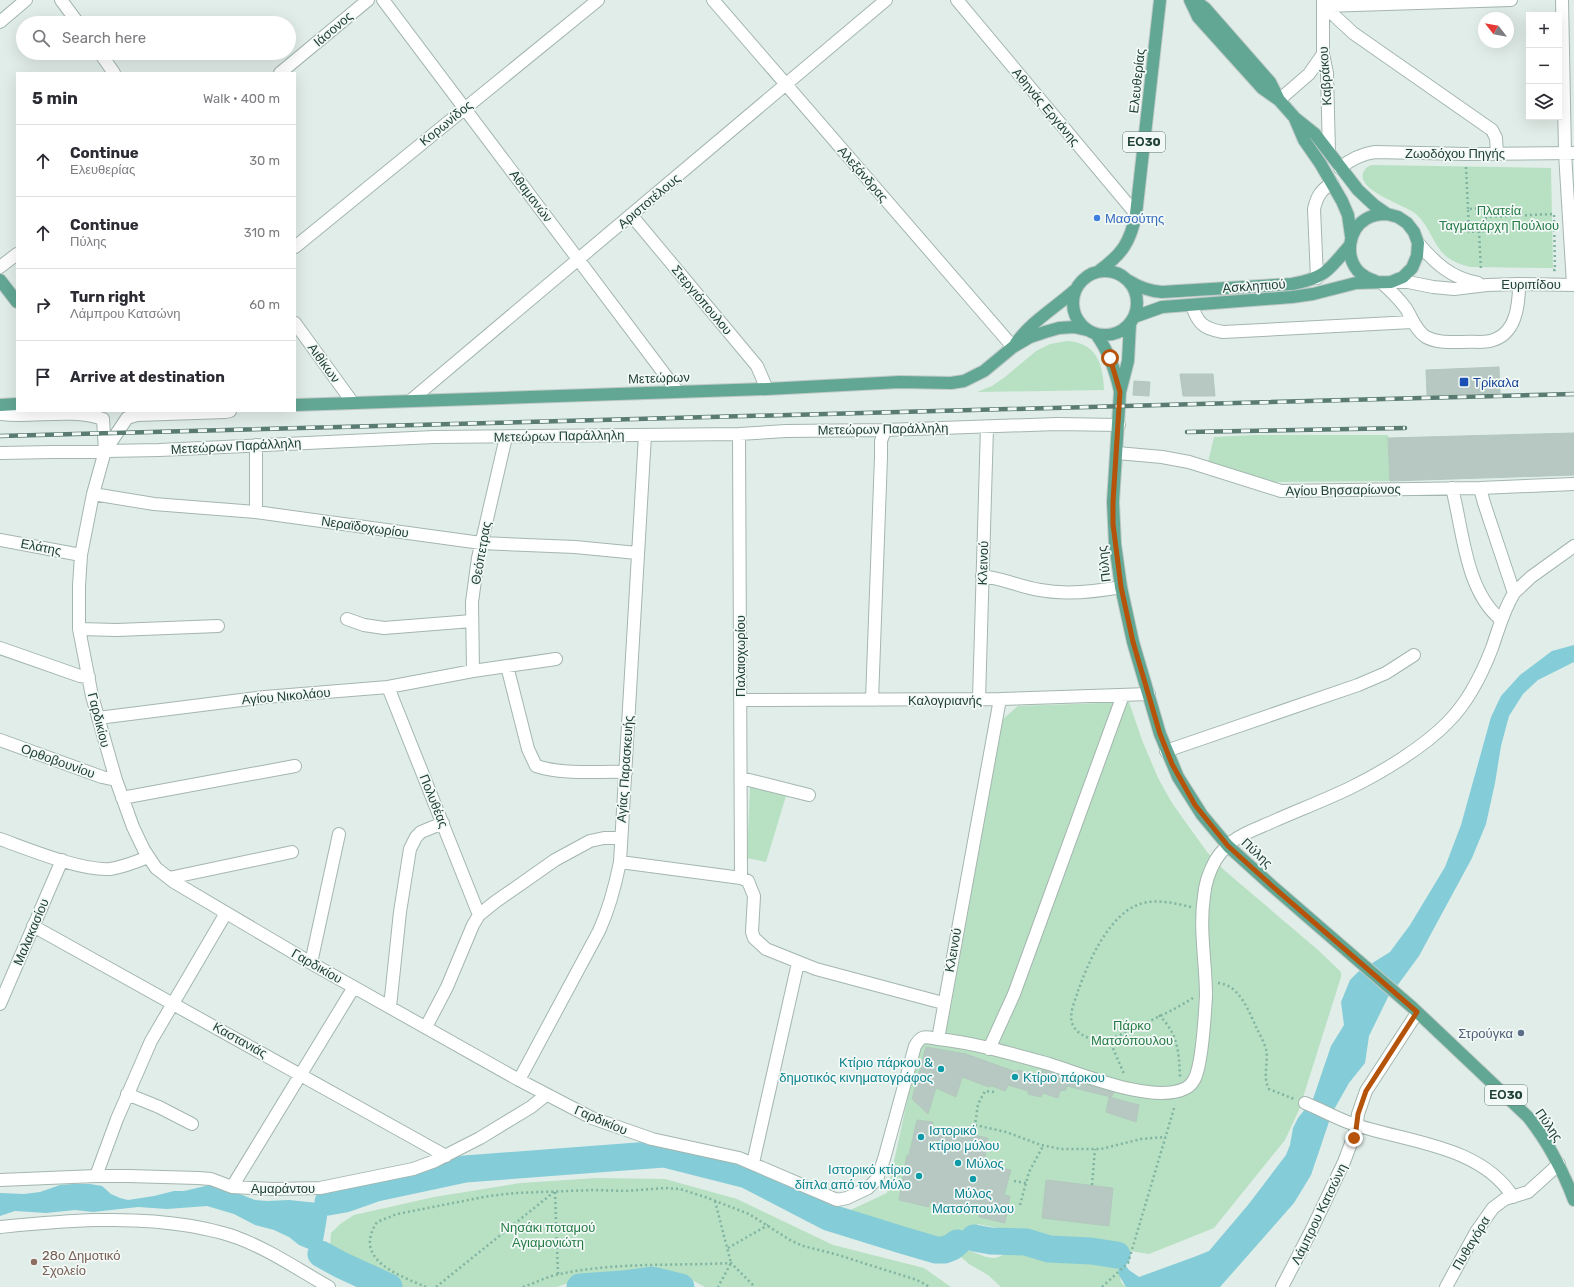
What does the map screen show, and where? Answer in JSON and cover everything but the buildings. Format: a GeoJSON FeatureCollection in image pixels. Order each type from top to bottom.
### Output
{"type":"FeatureCollection","features":[{"type":"Feature","properties":{"kind":"main road","name":"Ελευθερίας"},"geometry":{"type":"LineString","coordinates":[[1075,290],[1084,278],[1098,271],[1122,252],[1129,240],[1136,214],[1160,0]]}},
{"type":"Feature","properties":{"kind":"main road"},"geometry":{"type":"LineString","coordinates":[[1190,0],[1198,17],[1262,88],[1279,100],[1295,118],[1315,134],[1358,190],[1374,205],[1387,214],[1398,216],[1408,223],[1414,232],[1418,243],[1417,256],[1412,268],[1403,277],[1383,282],[1367,278],[1359,272],[1353,264],[1350,255],[1348,215],[1332,183],[1304,140],[1295,118]]}},
{"type":"Feature","properties":{"kind":"main road"},"geometry":{"type":"LineString","coordinates":[[1194,0],[1205,8],[1270,82],[1279,100]]}},
{"type":"Feature","properties":{"kind":"main road","name":"Ασκληπιού"},"geometry":{"type":"LineString","coordinates":[[1129,281],[1141,288],[1162,292],[1292,284],[1317,278],[1325,274],[1334,264],[1350,241],[1357,227],[1365,219],[1376,215],[1387,214]]}},
{"type":"Feature","properties":{"kind":"main road"},"geometry":{"type":"LineString","coordinates":[[1098,271],[1115,272],[1129,281]]}},
{"type":"Feature","properties":{"kind":"main road"},"geometry":{"type":"LineString","coordinates":[[0,280],[16,301]]}},
{"type":"Feature","properties":{"kind":"main road","name":"ΕΟ30"},"geometry":{"type":"LineString","coordinates":[[1119,425],[1120,392],[1128,361],[1132,321],[1137,308],[1137,298],[1129,281]]}},
{"type":"Feature","properties":{"kind":"main road","name":"Ασκληπιού"},"geometry":{"type":"LineString","coordinates":[[1132,321],[1162,307],[1292,297],[1313,294],[1356,282],[1383,282]]}},
{"type":"Feature","properties":{"kind":"main road","name":"Μετεώρων"},"geometry":{"type":"LineString","coordinates":[[1013,347],[1024,332],[1038,319],[1075,290]]}},
{"type":"Feature","properties":{"kind":"main road","name":"ΕΟ30"},"geometry":{"type":"LineString","coordinates":[[1075,290],[1073,301],[1074,312],[1079,322],[1105,346],[1120,392]]}},
{"type":"Feature","properties":{"kind":"main road"},"geometry":{"type":"LineString","coordinates":[[1091,332],[1105,336],[1115,334],[1123,330],[1132,321]]}},
{"type":"Feature","properties":{"kind":"main road","name":"Μετεώρων"},"geometry":{"type":"LineString","coordinates":[[296,405],[767,389],[900,382],[951,383],[964,381],[984,371],[1013,347],[1030,337],[1059,328],[1074,327],[1091,332]]}},
{"type":"Feature","properties":{"kind":"main road"},"geometry":{"type":"LineString","coordinates":[[0,405],[16,404]]}},
{"type":"Feature","properties":{"kind":"main road","name":"Πύλης"},"geometry":{"type":"LineString","coordinates":[[1119,425],[1113,502],[1114,531],[1121,587],[1133,642],[1160,734],[1178,777],[1195,805],[1228,846],[1415,1010],[1528,1117],[1540,1133],[1571,1183],[1574,1200]]}},
{"type":"Feature","properties":{"kind":"street"},"geometry":{"type":"LineString","coordinates":[[0,22],[26,0]]}},
{"type":"Feature","properties":{"kind":"street"},"geometry":{"type":"LineString","coordinates":[[61,0],[73,16]]}},
{"type":"Feature","properties":{"kind":"street","name":"Ιάσονος"},"geometry":{"type":"LineString","coordinates":[[296,60],[368,0]]}},
{"type":"Feature","properties":{"kind":"street","name":"Αθαμανών"},"geometry":{"type":"LineString","coordinates":[[383,0],[678,392]]}},
{"type":"Feature","properties":{"kind":"street","name":"Κορωνίδος"},"geometry":{"type":"LineString","coordinates":[[296,246],[598,0]]}},
{"type":"Feature","properties":{"kind":"street","name":"Αλεξάνδρας"},"geometry":{"type":"LineString","coordinates":[[713,0],[1013,347]]}},
{"type":"Feature","properties":{"kind":"street","name":"Αριστοτέλους"},"geometry":{"type":"LineString","coordinates":[[410,401],[632,216],[886,0]]}},
{"type":"Feature","properties":{"kind":"street","name":"Αθηνάς Εργάνης"},"geometry":{"type":"LineString","coordinates":[[956,0],[1136,214]]}},
{"type":"Feature","properties":{"kind":"street"},"geometry":{"type":"LineString","coordinates":[[1323,3],[1511,0]]}},
{"type":"Feature","properties":{"kind":"street"},"geometry":{"type":"LineString","coordinates":[[1562,0],[1570,153],[1574,285]]}},
{"type":"Feature","properties":{"kind":"street"},"geometry":{"type":"LineString","coordinates":[[1323,3],[1353,34],[1492,130],[1496,138],[1497,153]]}},
{"type":"Feature","properties":{"kind":"street","name":"Καβράκου"},"geometry":{"type":"LineString","coordinates":[[1323,3],[1323,54],[1327,73],[1329,152]]}},
{"type":"Feature","properties":{"kind":"street"},"geometry":{"type":"LineString","coordinates":[[1279,100],[1309,74],[1323,54]]}},
{"type":"Feature","properties":{"kind":"street"},"geometry":{"type":"LineString","coordinates":[[105,60],[113,72]]}},
{"type":"Feature","properties":{"kind":"street","name":"Ιάσονος"},"geometry":{"type":"LineString","coordinates":[[281,72],[296,60]]}},
{"type":"Feature","properties":{"kind":"street","name":"Ζωοδόχου Πηγής"},"geometry":{"type":"LineString","coordinates":[[1340,168],[1349,160],[1362,154],[1374,152],[1466,154],[1570,153]]}},
{"type":"Feature","properties":{"kind":"street"},"geometry":{"type":"LineString","coordinates":[[1317,278],[1314,209],[1316,200],[1320,193],[1332,183]]}},
{"type":"Feature","properties":{"kind":"street","name":"Στεργιόπουλου"},"geometry":{"type":"LineString","coordinates":[[632,216],[757,366],[767,389]]}},
{"type":"Feature","properties":{"kind":"street","name":"Ευριπίδου"},"geometry":{"type":"LineString","coordinates":[[1418,243],[1432,260],[1443,269],[1469,281],[1487,285]]}},
{"type":"Feature","properties":{"kind":"street"},"geometry":{"type":"LineString","coordinates":[[0,268],[16,255]]}},
{"type":"Feature","properties":{"kind":"street"},"geometry":{"type":"LineString","coordinates":[[1383,282],[1406,309],[1412,322],[1426,337],[1443,342],[1488,341],[1497,339],[1505,334],[1512,325],[1516,314],[1519,301],[1519,284]]}},
{"type":"Feature","properties":{"kind":"street","name":"Ευριπίδου"},"geometry":{"type":"LineString","coordinates":[[1383,282],[1408,282],[1454,289],[1487,285],[1574,285]]}},
{"type":"Feature","properties":{"kind":"street"},"geometry":{"type":"LineString","coordinates":[[1192,304],[1195,316],[1201,324],[1215,331],[1223,332],[1412,322]]}},
{"type":"Feature","properties":{"kind":"street","name":"Αιθίκων"},"geometry":{"type":"LineString","coordinates":[[296,324],[353,403]]}},
{"type":"Feature","properties":{"kind":"street"},"geometry":{"type":"LineString","coordinates":[[105,451],[127,418],[138,415],[225,412]]}},
{"type":"Feature","properties":{"kind":"street"},"geometry":{"type":"LineString","coordinates":[[0,414],[90,415],[103,419],[105,451]]}},
{"type":"Feature","properties":{"kind":"street","name":"Μετεώρων Παράλληλη"},"geometry":{"type":"LineString","coordinates":[[0,453],[105,451],[434,437],[739,434],[814,430],[885,430],[1057,424],[1119,425]]}},
{"type":"Feature","properties":{"kind":"street","name":"Κλεινού"},"geometry":{"type":"LineString","coordinates":[[979,699],[987,427]]}},
{"type":"Feature","properties":{"kind":"street"},"geometry":{"type":"LineString","coordinates":[[872,700],[881,441],[885,430]]}},
{"type":"Feature","properties":{"kind":"street","name":"Παλαιοχωρίου"},"geometry":{"type":"LineString","coordinates":[[739,434],[741,878]]}},
{"type":"Feature","properties":{"kind":"street","name":"Αγίας Παρασκευής"},"geometry":{"type":"LineString","coordinates":[[519,1080],[604,920],[614,892],[620,862],[620,838],[626,772],[637,552],[645,435]]}},
{"type":"Feature","properties":{"kind":"street","name":"Θεόπετρας"},"geometry":{"type":"LineString","coordinates":[[473,671],[472,602],[478,558],[506,437]]}},
{"type":"Feature","properties":{"kind":"street"},"geometry":{"type":"LineString","coordinates":[[256,445],[256,512]]}},
{"type":"Feature","properties":{"kind":"street","name":"Γαρδικίου"},"geometry":{"type":"LineString","coordinates":[[105,451],[93,494],[81,555],[79,629],[88,677],[98,718],[122,798],[138,839],[148,857],[156,868],[169,878],[311,963],[546,1095],[592,1118],[625,1131],[652,1139],[727,1154],[753,1163],[837,1200],[847,1198],[868,1188],[877,1178],[884,1159],[915,1046],[921,1037],[924,1036],[938,1039]]}},
{"type":"Feature","properties":{"kind":"street","name":"Αγίου Βησσαρίωνος"},"geometry":{"type":"LineString","coordinates":[[1117,453],[1162,457],[1189,462],[1281,491],[1480,488],[1574,484]]}},
{"type":"Feature","properties":{"kind":"street"},"geometry":{"type":"LineString","coordinates":[[1452,488],[1464,546],[1475,582],[1483,599],[1493,613],[1500,619]]}},
{"type":"Feature","properties":{"kind":"street"},"geometry":{"type":"LineString","coordinates":[[1480,488],[1486,511],[1514,593]]}},
{"type":"Feature","properties":{"kind":"street","name":"Νεραϊδοχωρίου"},"geometry":{"type":"LineString","coordinates":[[93,494],[154,504],[256,512],[481,544],[637,552]]}},
{"type":"Feature","properties":{"kind":"street","name":"Ελάτης"},"geometry":{"type":"LineString","coordinates":[[0,540],[81,555]]}},
{"type":"Feature","properties":{"kind":"street"},"geometry":{"type":"LineString","coordinates":[[938,1039],[990,1049],[1052,1065],[1131,1089],[1152,1092],[1180,1090],[1187,1087],[1192,1083],[1196,1076],[1203,1032],[1206,986],[1202,911],[1207,879],[1216,860],[1234,840],[1250,831],[1351,788],[1421,745],[1448,722],[1463,704],[1475,685],[1491,649],[1500,619],[1514,593],[1531,577],[1574,546]]}},
{"type":"Feature","properties":{"kind":"street"},"geometry":{"type":"LineString","coordinates":[[982,576],[1003,579],[1027,588],[1053,592],[1097,592],[1121,587]]}},
{"type":"Feature","properties":{"kind":"street"},"geometry":{"type":"LineString","coordinates":[[347,618],[364,625],[384,628],[472,621]]}},
{"type":"Feature","properties":{"kind":"street"},"geometry":{"type":"LineString","coordinates":[[79,629],[117,630],[218,626]]}},
{"type":"Feature","properties":{"kind":"street"},"geometry":{"type":"LineString","coordinates":[[0,648],[80,676],[88,677]]}},
{"type":"Feature","properties":{"kind":"street"},"geometry":{"type":"LineString","coordinates":[[1166,750],[1358,685],[1386,673],[1414,655]]}},
{"type":"Feature","properties":{"kind":"street","name":"Αγίου Νικολάου"},"geometry":{"type":"LineString","coordinates":[[98,718],[264,697],[388,688],[473,671],[556,659]]}},
{"type":"Feature","properties":{"kind":"street"},"geometry":{"type":"LineString","coordinates":[[508,666],[528,749],[536,766],[545,769],[567,771],[626,772]]}},
{"type":"Feature","properties":{"kind":"street","name":"Πολυθέας"},"geometry":{"type":"LineString","coordinates":[[388,688],[480,915]]}},
{"type":"Feature","properties":{"kind":"street","name":"Καλογριανής"},"geometry":{"type":"LineString","coordinates":[[740,700],[1000,699],[1149,694]]}},
{"type":"Feature","properties":{"kind":"street"},"geometry":{"type":"LineString","coordinates":[[990,1049],[1014,994],[1123,695]]}},
{"type":"Feature","properties":{"kind":"street","name":"Κλεινού"},"geometry":{"type":"LineString","coordinates":[[938,1039],[1000,699]]}},
{"type":"Feature","properties":{"kind":"street","name":"Ορθοβουνίου"},"geometry":{"type":"LineString","coordinates":[[0,740],[102,777],[116,780]]}},
{"type":"Feature","properties":{"kind":"street"},"geometry":{"type":"LineString","coordinates":[[122,798],[295,766]]}},
{"type":"Feature","properties":{"kind":"street"},"geometry":{"type":"LineString","coordinates":[[741,778],[809,795]]}},
{"type":"Feature","properties":{"kind":"street"},"geometry":{"type":"LineString","coordinates":[[390,1007],[400,912],[412,846],[416,837],[421,832],[443,824]]}},
{"type":"Feature","properties":{"kind":"street"},"geometry":{"type":"LineString","coordinates":[[311,963],[339,834]]}},
{"type":"Feature","properties":{"kind":"street"},"geometry":{"type":"LineString","coordinates":[[426,1027],[447,987],[472,925],[480,915],[495,902],[555,860],[590,841],[604,838],[620,838]]}},
{"type":"Feature","properties":{"kind":"street"},"geometry":{"type":"LineString","coordinates":[[0,839],[90,868],[105,869],[122,866],[148,857]]}},
{"type":"Feature","properties":{"kind":"street"},"geometry":{"type":"LineString","coordinates":[[169,878],[292,852]]}},
{"type":"Feature","properties":{"kind":"street","name":"Μαλακασίου"},"geometry":{"type":"LineString","coordinates":[[0,1004],[62,860]]}},
{"type":"Feature","properties":{"kind":"street"},"geometry":{"type":"LineString","coordinates":[[620,862],[741,878],[748,881],[754,896],[752,932],[754,938],[766,949],[798,963],[944,1003]]}},
{"type":"Feature","properties":{"kind":"street"},"geometry":{"type":"LineString","coordinates":[[96,1176],[127,1094],[151,1041],[226,913]]}},
{"type":"Feature","properties":{"kind":"street","name":"Καστανιάς"},"geometry":{"type":"LineString","coordinates":[[33,926],[446,1156]]}},
{"type":"Feature","properties":{"kind":"street"},"geometry":{"type":"LineString","coordinates":[[753,1163],[798,963]]}},
{"type":"Feature","properties":{"kind":"street"},"geometry":{"type":"LineString","coordinates":[[232,1187],[354,987]]}},
{"type":"Feature","properties":{"kind":"street","name":"Λάμπρου Κατσώνη"},"geometry":{"type":"LineString","coordinates":[[1282,1287],[1304,1246],[1354,1138],[1353,1124],[1366,1091],[1415,1010]]}},
{"type":"Feature","properties":{"kind":"street"},"geometry":{"type":"LineString","coordinates":[[127,1094],[192,1124]]}},
{"type":"Feature","properties":{"kind":"street","name":"Αμαράντου"},"geometry":{"type":"LineString","coordinates":[[0,1180],[96,1176],[198,1178],[211,1179],[232,1187],[273,1189],[320,1188],[413,1169],[435,1161],[480,1138],[531,1107],[546,1095]]}},
{"type":"Feature","properties":{"kind":"street"},"geometry":{"type":"LineString","coordinates":[[1305,1103],[1353,1124],[1415,1140],[1480,1164],[1500,1181],[1513,1197]]}},
{"type":"Feature","properties":{"kind":"street","name":"Πυθαγόρα"},"geometry":{"type":"LineString","coordinates":[[1446,1287],[1488,1213],[1499,1203],[1528,1192],[1559,1164]]}},
{"type":"Feature","properties":{"kind":"street"},"geometry":{"type":"LineString","coordinates":[[0,1227],[64,1221],[135,1219],[175,1223],[237,1237],[329,1287]]}},
{"type":"Feature","properties":{"kind":"path"},"geometry":{"type":"LineString","coordinates":[[1466,154],[1468,208],[1469,232],[1486,231],[1485,208],[1468,208]]}},
{"type":"Feature","properties":{"kind":"path"},"geometry":{"type":"LineString","coordinates":[[1485,217],[1554,214],[1555,270],[1548,270]]}},
{"type":"Feature","properties":{"kind":"path"},"geometry":{"type":"LineString","coordinates":[[1479,231],[1481,273]]}},
{"type":"Feature","properties":{"kind":"path"},"geometry":{"type":"LineString","coordinates":[[1202,911],[1168,902],[1146,903],[1137,905],[1129,910],[1114,925],[1093,954],[1074,1001],[1071,1018],[1074,1028],[1084,1036],[1100,1040],[1109,1039],[1185,1003],[1206,986],[1220,983],[1236,992],[1247,1006],[1266,1048],[1266,1084],[1269,1089],[1305,1103]]}},
{"type":"Feature","properties":{"kind":"path"},"geometry":{"type":"LineString","coordinates":[[1102,1287],[1128,1263],[1180,1090],[1176,1040],[1170,1027],[1159,1015]]}},
{"type":"Feature","properties":{"kind":"path"},"geometry":{"type":"LineString","coordinates":[[1109,1039],[1131,1089]]}},
{"type":"Feature","properties":{"kind":"path"},"geometry":{"type":"LineString","coordinates":[[994,1092],[985,1091],[980,1099],[975,1125],[1006,1132],[1043,1146],[1101,1149],[1141,1139],[1166,1137]]}},
{"type":"Feature","properties":{"kind":"path"},"geometry":{"type":"LineString","coordinates":[[1020,1205],[1029,1172],[1043,1146]]}},
{"type":"Feature","properties":{"kind":"path"},"geometry":{"type":"LineString","coordinates":[[1092,1185],[1095,1149]]}},
{"type":"Feature","properties":{"kind":"path"},"geometry":{"type":"LineString","coordinates":[[1014,1181],[1026,1183]]}},
{"type":"Feature","properties":{"kind":"path"},"geometry":{"type":"LineString","coordinates":[[426,1287],[394,1273],[375,1258],[369,1246],[371,1235],[377,1222],[397,1214],[489,1196],[555,1191],[626,1191],[665,1188],[680,1190],[749,1214],[790,1240],[803,1246],[835,1254],[916,1280],[930,1287]]}},
{"type":"Feature","properties":{"kind":"path"},"geometry":{"type":"LineString","coordinates":[[555,1191],[558,1274]]}},
{"type":"Feature","properties":{"kind":"path"},"geometry":{"type":"LineString","coordinates":[[436,1287],[555,1191]]}},
{"type":"Feature","properties":{"kind":"path"},"geometry":{"type":"LineString","coordinates":[[715,1201],[731,1263],[755,1287]]}},
{"type":"Feature","properties":{"kind":"path"},"geometry":{"type":"LineString","coordinates":[[728,1248],[768,1225]]}},
{"type":"Feature","properties":{"kind":"path"},"geometry":{"type":"LineString","coordinates":[[523,1287],[558,1274],[586,1269],[637,1265],[731,1263]]}},
{"type":"Feature","properties":{"kind":"path"},"geometry":{"type":"LineString","coordinates":[[718,1287],[731,1263]]}},
{"type":"Feature","properties":{"kind":"green space","name":"Πλατεία Ταγματάρχη Πούλιου"},"geometry":{"type":"Polygon","coordinates":[[[1369,166],[1551,168],[1553,268],[1470,267],[1452,260],[1447,257],[1438,247],[1425,224],[1416,214],[1374,192],[1367,186],[1363,180],[1363,173],[1369,166]]]}},
{"type":"Feature","properties":{"kind":"green space"},"geometry":{"type":"Polygon","coordinates":[[[1067,341],[1085,346],[1096,356],[1102,372],[1104,390],[977,392],[992,386],[1005,377],[1036,351],[1050,344],[1067,341]]]}},
{"type":"Feature","properties":{"kind":"green space"},"geometry":{"type":"Polygon","coordinates":[[[1255,435],[1388,435],[1390,481],[1273,482],[1221,468],[1208,462],[1214,437],[1255,435]]]}},
{"type":"Feature","properties":{"kind":"green space","name":"Πάρκο Ματσόπουλου"},"geometry":{"type":"Polygon","coordinates":[[[1129,702],[1142,740],[1158,778],[1172,803],[1207,852],[1224,870],[1318,950],[1341,972],[1341,977],[1299,1110],[1285,1140],[1214,1228],[1149,1254],[1027,1234],[978,1224],[973,1246],[842,1217],[842,1214],[887,1193],[919,1047],[946,1016],[951,1006],[1003,719],[1018,706],[1129,702]]]}},
{"type":"Feature","properties":{"kind":"green space"},"geometry":{"type":"Polygon","coordinates":[[[750,787],[786,796],[766,862],[747,858],[750,787]]]}},
{"type":"Feature","properties":{"kind":"green space","name":"Νησάκι ποταμού Αγιαμονιώτη"},"geometry":{"type":"Polygon","coordinates":[[[597,1178],[665,1179],[737,1199],[833,1245],[924,1268],[951,1287],[705,1287],[688,1278],[644,1275],[565,1284],[557,1287],[398,1287],[352,1267],[332,1256],[330,1247],[331,1233],[340,1224],[354,1215],[434,1197],[521,1183],[597,1178]]]}},
{"type":"Feature","properties":{"kind":"green space"},"geometry":{"type":"Polygon","coordinates":[[[1016,1244],[1026,1244],[1055,1256],[1072,1259],[1098,1257],[1117,1258],[1121,1282],[1126,1287],[1001,1287],[988,1275],[969,1264],[960,1256],[966,1250],[988,1257],[997,1258],[1016,1244]]]}},
{"type":"Feature","properties":{"kind":"water"},"geometry":{"type":"Polygon","coordinates":[[[1574,645],[1574,662],[1538,680],[1523,694],[1509,716],[1501,746],[1486,824],[1472,858],[1419,956],[1397,986],[1391,991],[1369,1036],[1365,1063],[1349,1083],[1332,1113],[1311,1175],[1294,1203],[1220,1287],[1126,1287],[1119,1275],[1117,1255],[1129,1270],[1139,1277],[1209,1251],[1248,1205],[1286,1155],[1290,1145],[1293,1128],[1298,1118],[1313,1099],[1331,1046],[1344,1025],[1341,1002],[1350,980],[1358,972],[1390,952],[1410,925],[1445,867],[1461,825],[1491,717],[1501,696],[1520,675],[1552,651],[1574,645]]]}},
{"type":"Feature","properties":{"kind":"water"},"geometry":{"type":"Polygon","coordinates":[[[73,1184],[102,1186],[111,1194],[128,1200],[174,1191],[184,1191],[214,1184],[255,1200],[289,1200],[318,1203],[328,1202],[321,1254],[299,1245],[289,1237],[274,1230],[255,1225],[234,1214],[207,1206],[167,1209],[138,1207],[93,1212],[75,1210],[46,1213],[15,1211],[0,1216],[0,1193],[24,1194],[40,1192],[60,1185],[73,1184]]]}},
{"type":"Feature","properties":{"kind":"waterway"},"geometry":{"type":"LineString","coordinates":[[328,1202],[345,1199],[376,1188],[465,1169],[664,1154],[747,1175],[828,1217],[902,1240],[936,1250],[944,1250],[957,1243]]}},
{"type":"Feature","properties":{"kind":"waterway"},"geometry":{"type":"LineString","coordinates":[[974,1238],[991,1241],[1026,1242],[1049,1249],[1091,1251],[1117,1255]]}},
{"type":"Feature","properties":{"kind":"waterway"},"geometry":{"type":"LineString","coordinates":[[321,1254],[389,1287]]}},
{"type":"Feature","properties":{"kind":"waterway"},"geometry":{"type":"LineString","coordinates":[[580,1287],[652,1280],[681,1287]]}},
{"type":"Feature","properties":{"kind":"railway"},"geometry":{"type":"LineString","coordinates":[[0,436],[1574,394]]}},
{"type":"Feature","properties":{"kind":"railway"},"geometry":{"type":"LineString","coordinates":[[1187,432],[1405,428]]}},
{"type":"Feature","properties":{"kind":"place","name":"Μασούτης"},"geometry":{"type":"Point","coordinates":[1097,218]}},
{"type":"Feature","properties":{"kind":"place","name":"Τρίκαλα"},"geometry":{"type":"Point","coordinates":[1464,382]}},
{"type":"Feature","properties":{"kind":"place","name":"Στρούγκα"},"geometry":{"type":"Point","coordinates":[1521,1033]}},
{"type":"Feature","properties":{"kind":"place","name":"Κτίριο πάρκου & δημοτικός κινηματογράφος"},"geometry":{"type":"Point","coordinates":[941,1069]}},
{"type":"Feature","properties":{"kind":"place","name":"Κτίριο πάρκου"},"geometry":{"type":"Point","coordinates":[1015,1077]}},
{"type":"Feature","properties":{"kind":"place","name":"Ιστορικό κτίριο μύλου"},"geometry":{"type":"Point","coordinates":[921,1137]}},
{"type":"Feature","properties":{"kind":"place","name":"Μύλος"},"geometry":{"type":"Point","coordinates":[958,1163]}},
{"type":"Feature","properties":{"kind":"place","name":"Ιστορικό κτίριο δίπλα από τον Μύλο"},"geometry":{"type":"Point","coordinates":[919,1176]}},
{"type":"Feature","properties":{"kind":"place","name":"Μύλος Ματσόπουλου"},"geometry":{"type":"Point","coordinates":[973,1179]}},
{"type":"Feature","properties":{"kind":"place","name":"28ο Δημοτικό Σχολείο"},"geometry":{"type":"Point","coordinates":[34,1262]}},
{"type":"Feature","properties":{"kind":"route"},"geometry":{"type":"LineString","coordinates":[[1110,358],[1120,392],[1113,524],[1121,587],[1133,642],[1160,734],[1178,777],[1186,792],[1202,815],[1228,846],[1417,1012],[1372,1079],[1360,1106],[1354,1138]]}}]}
